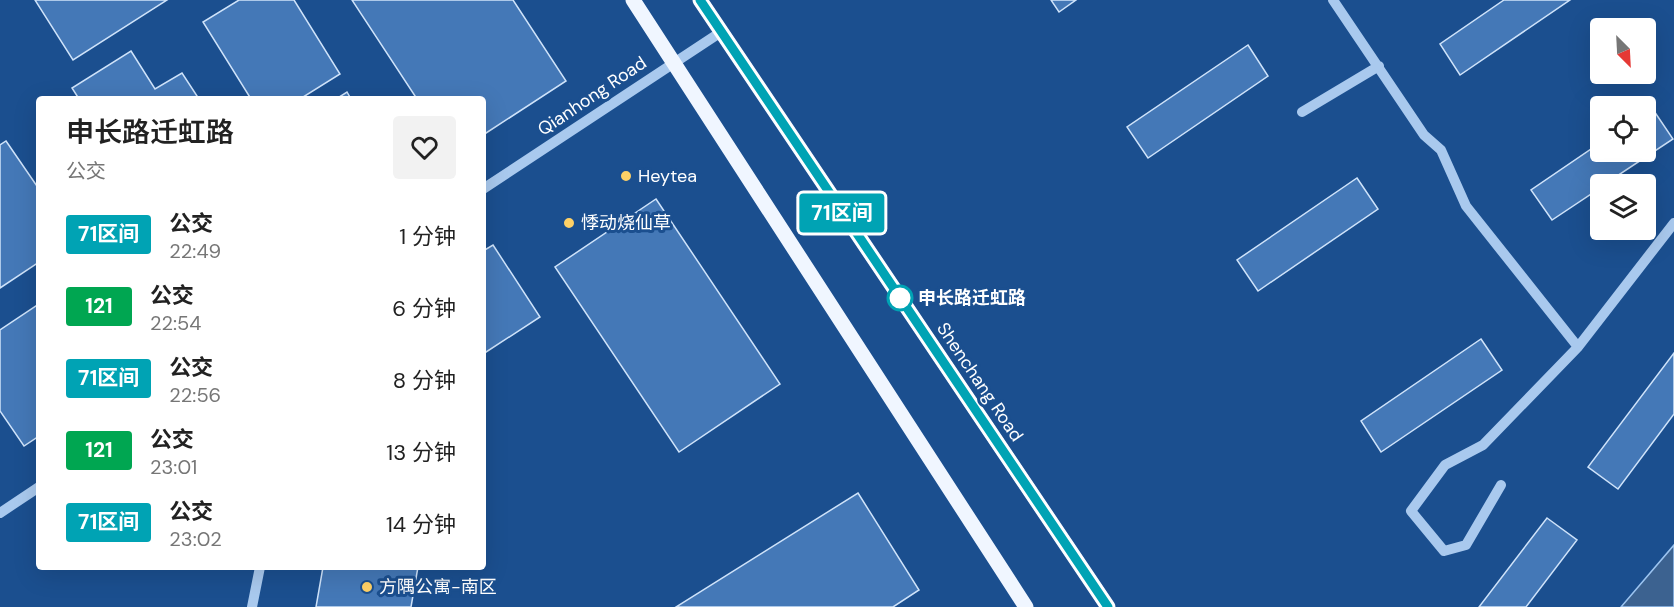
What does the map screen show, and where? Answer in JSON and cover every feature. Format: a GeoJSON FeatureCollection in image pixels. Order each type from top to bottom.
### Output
{"type":"FeatureCollection","features":[{"type":"Feature","properties":{"kind":"main road"},"geometry":{"type":"LineString","coordinates":[[633,0],[1026,607]]}},
{"type":"Feature","properties":{"kind":"main road","name":"Shenchang Road"},"geometry":{"type":"LineString","coordinates":[[699,0],[1108,607]]}},
{"type":"Feature","properties":{"kind":"street"},"geometry":{"type":"LineString","coordinates":[[1333,0],[1424,135],[1441,150],[1466,206],[1578,348]]}},
{"type":"Feature","properties":{"kind":"street","name":"Qianhong Road"},"geometry":{"type":"LineString","coordinates":[[486,187],[720,32]]}},
{"type":"Feature","properties":{"kind":"street"},"geometry":{"type":"LineString","coordinates":[[1302,112],[1379,66]]}},
{"type":"Feature","properties":{"kind":"street"},"geometry":{"type":"LineString","coordinates":[[1501,485],[1466,545],[1444,551],[1410,511],[1445,465],[1482,445],[1578,348],[1674,223]]}},
{"type":"Feature","properties":{"kind":"street"},"geometry":{"type":"LineString","coordinates":[[0,513],[36,489]]}},
{"type":"Feature","properties":{"kind":"street"},"geometry":{"type":"LineString","coordinates":[[252,607],[259,570]]}},
{"type":"Feature","properties":{"kind":"water"},"geometry":{"type":"Polygon","coordinates":[[[1674,545],[1674,607],[1621,607],[1674,545]]]}},
{"type":"Feature","properties":{"kind":"building"},"geometry":{"type":"Polygon","coordinates":[[[35,0],[167,0],[73,60],[35,0]]]}},
{"type":"Feature","properties":{"kind":"building"},"geometry":{"type":"Polygon","coordinates":[[[239,0],[294,0],[340,74],[305,96],[249,96],[203,22],[239,0]]]}},
{"type":"Feature","properties":{"kind":"building"},"geometry":{"type":"Polygon","coordinates":[[[352,0],[513,0],[566,81],[486,133],[486,96],[415,96],[352,0]]]}},
{"type":"Feature","properties":{"kind":"building"},"geometry":{"type":"Polygon","coordinates":[[[1051,0],[1076,0],[1059,12],[1051,0]]]}},
{"type":"Feature","properties":{"kind":"building"},"geometry":{"type":"Polygon","coordinates":[[[1504,0],[1570,0],[1460,75],[1440,44],[1504,0]]]}},
{"type":"Feature","properties":{"kind":"building"},"geometry":{"type":"Polygon","coordinates":[[[1248,45],[1268,76],[1148,158],[1127,127],[1248,45]]]}},
{"type":"Feature","properties":{"kind":"building"},"geometry":{"type":"Polygon","coordinates":[[[131,51],[155,89],[182,73],[197,96],[77,96],[72,88],[131,51]]]}},
{"type":"Feature","properties":{"kind":"building"},"geometry":{"type":"Polygon","coordinates":[[[1656,114],[1673,139],[1656,150],[1656,114]]]}},
{"type":"Feature","properties":{"kind":"building"},"geometry":{"type":"Polygon","coordinates":[[[6,141],[36,185],[36,264],[0,288],[0,145],[6,141]]]}},
{"type":"Feature","properties":{"kind":"building"},"geometry":{"type":"Polygon","coordinates":[[[1590,150],[1590,162],[1638,162],[1620,174],[1590,174],[1590,195],[1552,220],[1531,190],[1590,150]]]}},
{"type":"Feature","properties":{"kind":"building"},"geometry":{"type":"Polygon","coordinates":[[[1357,178],[1378,209],[1258,291],[1237,260],[1357,178]]]}},
{"type":"Feature","properties":{"kind":"building"},"geometry":{"type":"Polygon","coordinates":[[[656,199],[780,384],[679,452],[555,267],[656,199]]]}},
{"type":"Feature","properties":{"kind":"building"},"geometry":{"type":"Polygon","coordinates":[[[493,245],[540,317],[486,352],[486,249],[493,245]]]}},
{"type":"Feature","properties":{"kind":"building"},"geometry":{"type":"Polygon","coordinates":[[[36,306],[36,438],[24,446],[0,411],[0,330],[36,306]]]}},
{"type":"Feature","properties":{"kind":"building"},"geometry":{"type":"Polygon","coordinates":[[[1481,339],[1502,370],[1381,452],[1361,421],[1481,339]]]}},
{"type":"Feature","properties":{"kind":"building"},"geometry":{"type":"Polygon","coordinates":[[[1674,353],[1674,414],[1618,489],[1588,467],[1674,353]]]}},
{"type":"Feature","properties":{"kind":"building"},"geometry":{"type":"Polygon","coordinates":[[[858,493],[919,590],[893,607],[676,607],[858,493]]]}},
{"type":"Feature","properties":{"kind":"building"},"geometry":{"type":"Polygon","coordinates":[[[1547,518],[1577,540],[1526,607],[1479,607],[1547,518]]]}},
{"type":"Feature","properties":{"kind":"building","name":"方隅公寓-南区"},"geometry":{"type":"Polygon","coordinates":[[[322,570],[417,570],[411,607],[316,607],[322,570]]]}},
{"type":"Feature","properties":{"kind":"bus line","name":"71区间"},"geometry":{"type":"LineString","coordinates":[[700,0],[1108,607]]}},
{"type":"Feature","properties":{"kind":"place","name":"Heytea"},"geometry":{"type":"Point","coordinates":[626,176]}},
{"type":"Feature","properties":{"kind":"place","name":"悸动烧仙草"},"geometry":{"type":"Point","coordinates":[569,223]}},
{"type":"Feature","properties":{"kind":"place","name":"申长路迁虹路"},"geometry":{"type":"Point","coordinates":[900,298]}},
{"type":"Feature","properties":{"kind":"place","name":"方隅公寓-南区"},"geometry":{"type":"Point","coordinates":[367,587]}}]}
